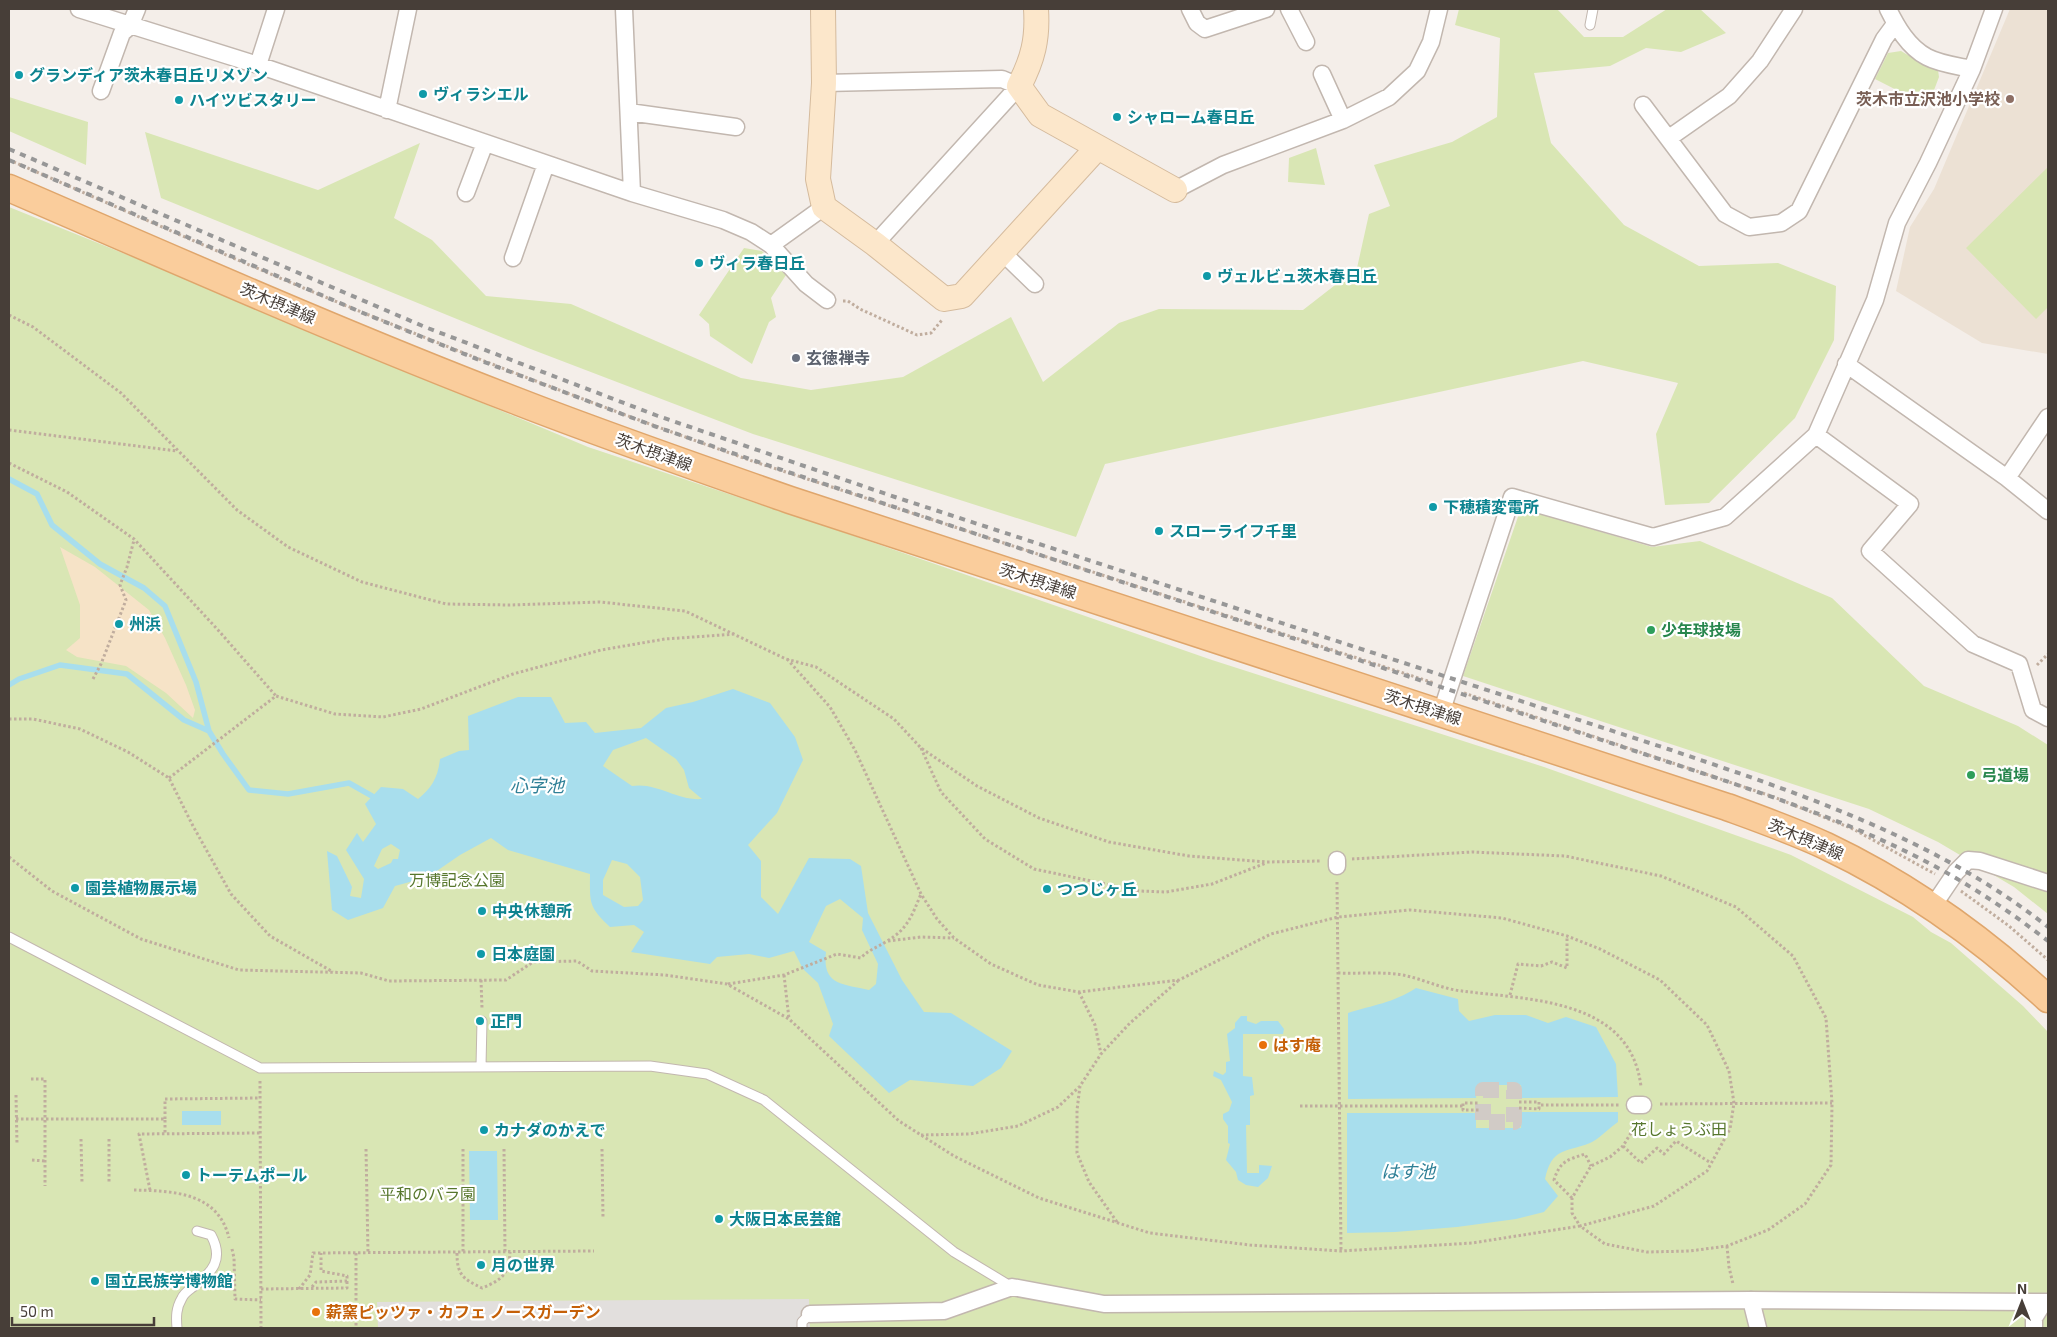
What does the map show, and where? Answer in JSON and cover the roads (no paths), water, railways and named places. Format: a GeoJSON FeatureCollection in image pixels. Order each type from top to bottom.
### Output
{"type":"FeatureCollection","features":[{"type":"Feature","properties":{"kind":"main road","name":"茨木摂津線"},"geometry":{"type":"LineString","coordinates":[[9,188],[386,349],[518,402],[646,450],[799,503],[1718,804],[1780,826],[1858,862],[1933,906],[2016,969],[2048,999]]}},
{"type":"Feature","properties":{"kind":"street"},"geometry":{"type":"LineString","coordinates":[[78,9],[258,65],[632,193],[723,220],[751,232],[771,245],[806,284],[827,300]]}},
{"type":"Feature","properties":{"kind":"street"},"geometry":{"type":"LineString","coordinates":[[101,90],[122,33],[130,26],[137,9]]}},
{"type":"Feature","properties":{"kind":"street"},"geometry":{"type":"LineString","coordinates":[[258,65],[276,9]]}},
{"type":"Feature","properties":{"kind":"street"},"geometry":{"type":"LineString","coordinates":[[387,110],[408,9]]}},
{"type":"Feature","properties":{"kind":"street"},"geometry":{"type":"LineString","coordinates":[[624,9],[632,193]]}},
{"type":"Feature","properties":{"kind":"street"},"geometry":{"type":"LineString","coordinates":[[822,9],[824,83],[818,178],[824,207],[875,244],[944,299],[962,296],[1097,148]]}},
{"type":"Feature","properties":{"kind":"street"},"geometry":{"type":"LineString","coordinates":[[875,244],[1019,86],[1031,62],[1037,26],[1036,9]]}},
{"type":"Feature","properties":{"kind":"street"},"geometry":{"type":"LineString","coordinates":[[1190,9],[1197,23],[1205,29],[1266,9]]}},
{"type":"Feature","properties":{"kind":"street"},"geometry":{"type":"LineString","coordinates":[[1289,9],[1306,42]]}},
{"type":"Feature","properties":{"kind":"street"},"geometry":{"type":"LineString","coordinates":[[824,83],[1002,79],[1019,86],[1040,115],[1175,190],[1223,165],[1343,120],[1389,97],[1417,71],[1431,42],[1439,9]]}},
{"type":"Feature","properties":{"kind":"street"},"geometry":{"type":"LineString","coordinates":[[1669,138],[1728,96],[1760,62],[1794,9]]}},
{"type":"Feature","properties":{"kind":"street"},"geometry":{"type":"LineString","coordinates":[[1888,9],[1895,24],[1909,44],[1927,57],[1972,69]]}},
{"type":"Feature","properties":{"kind":"street"},"geometry":{"type":"LineString","coordinates":[[1441,713],[1512,497],[1653,537],[1725,517],[1816,435],[1875,300],[1897,223],[1928,163],[1972,69],[1994,9]]}},
{"type":"Feature","properties":{"kind":"street"},"geometry":{"type":"LineString","coordinates":[[1644,105],[1725,214],[1749,227],[1781,223],[1799,211],[1884,39],[1895,24]]}},
{"type":"Feature","properties":{"kind":"street"},"geometry":{"type":"LineString","coordinates":[[1322,74],[1343,120]]}},
{"type":"Feature","properties":{"kind":"street"},"geometry":{"type":"LineString","coordinates":[[629,112],[736,127]]}},
{"type":"Feature","properties":{"kind":"street"},"geometry":{"type":"LineString","coordinates":[[466,193],[485,143]]}},
{"type":"Feature","properties":{"kind":"street"},"geometry":{"type":"LineString","coordinates":[[513,258],[546,164]]}},
{"type":"Feature","properties":{"kind":"street"},"geometry":{"type":"LineString","coordinates":[[771,245],[824,207]]}},
{"type":"Feature","properties":{"kind":"street"},"geometry":{"type":"LineString","coordinates":[[1002,252],[1035,284]]}},
{"type":"Feature","properties":{"kind":"street"},"geometry":{"type":"LineString","coordinates":[[1846,364],[2007,478],[2048,511]]}},
{"type":"Feature","properties":{"kind":"street"},"geometry":{"type":"LineString","coordinates":[[2007,478],[2048,417]]}},
{"type":"Feature","properties":{"kind":"street"},"geometry":{"type":"LineString","coordinates":[[1816,435],[1910,504],[1870,551],[1973,644],[2019,664],[2033,710],[2048,718]]}},
{"type":"Feature","properties":{"kind":"street"},"geometry":{"type":"LineString","coordinates":[[1933,906],[1948,883],[1969,860],[2048,883]]}},
{"type":"Feature","properties":{"kind":"street"},"geometry":{"type":"LineString","coordinates":[[806,1321],[944,1311],[1012,1287],[1104,1304],[1744,1300],[2046,1302]]}},
{"type":"Feature","properties":{"kind":"street"},"geometry":{"type":"LineString","coordinates":[[1744,1300],[1758,1328]]}},
{"type":"Feature","properties":{"kind":"street"},"geometry":{"type":"LineString","coordinates":[[2034,1328],[2034,1318],[2046,1302]]}},
{"type":"Feature","properties":{"kind":"lane"},"geometry":{"type":"LineString","coordinates":[[1590,25],[1593,9]]}},
{"type":"Feature","properties":{"kind":"lane"},"geometry":{"type":"LineString","coordinates":[[9,937],[260,1068],[650,1066],[707,1074],[764,1100],[954,1252],[1012,1287]]}},
{"type":"Feature","properties":{"kind":"lane"},"geometry":{"type":"LineString","coordinates":[[481,1066],[482,1021]]}},
{"type":"Feature","properties":{"kind":"lane"},"geometry":{"type":"LineString","coordinates":[[177,1328],[176,1312],[182,1296],[208,1276],[217,1261],[217,1246],[211,1235],[196,1231]]}},
{"type":"Feature","properties":{"kind":"water","name":"心字池"},"geometry":{"type":"Polygon","coordinates":[[[733,689],[770,703],[795,737],[803,760],[777,813],[748,845],[761,861],[761,897],[778,914],[809,858],[850,859],[861,866],[868,913],[902,980],[924,1012],[951,1013],[1012,1051],[1001,1068],[973,1086],[910,1080],[889,1093],[829,1036],[833,1024],[818,983],[803,969],[794,951],[769,958],[749,954],[717,957],[710,964],[631,952],[644,932],[634,925],[610,927],[603,920],[594,909],[592,903],[590,874],[508,850],[491,838],[460,855],[428,877],[395,886],[383,908],[348,920],[332,910],[327,851],[337,856],[352,887],[350,896],[361,898],[364,879],[346,850],[357,833],[363,842],[376,824],[365,804],[381,787],[403,789],[418,799],[423,795],[434,782],[440,759],[459,751],[469,750],[468,716],[518,697],[551,697],[565,723],[586,722],[595,733],[641,728],[666,708],[693,702],[733,689]],[[646,738],[613,750],[603,766],[632,786],[641,785],[684,797],[702,799],[689,788],[684,770],[676,759],[646,738]],[[391,844],[382,849],[374,866],[378,869],[391,863],[393,859],[398,859],[400,850],[391,844]],[[612,860],[603,880],[603,895],[624,907],[638,906],[643,900],[640,877],[627,864],[612,860]],[[840,899],[826,906],[809,942],[826,952],[827,971],[836,981],[869,990],[876,984],[878,964],[862,930],[863,918],[840,899]]]}},
{"type":"Feature","properties":{"kind":"water"},"geometry":{"type":"Polygon","coordinates":[[[1416,988],[1458,999],[1459,1011],[1469,1021],[1495,1015],[1526,1015],[1548,1023],[1566,1017],[1596,1027],[1616,1064],[1618,1097],[1522,1098],[1521,1085],[1477,1085],[1476,1098],[1348,1099],[1348,1013],[1391,1000],[1416,988]]]}},
{"type":"Feature","properties":{"kind":"water"},"geometry":{"type":"Polygon","coordinates":[[[1241,1016],[1247,1016],[1247,1021],[1256,1024],[1261,1021],[1278,1021],[1284,1029],[1283,1034],[1243,1034],[1243,1076],[1252,1077],[1254,1095],[1250,1096],[1250,1125],[1246,1125],[1247,1173],[1259,1173],[1259,1165],[1272,1166],[1268,1178],[1258,1187],[1246,1185],[1238,1180],[1236,1172],[1226,1160],[1230,1144],[1228,1143],[1228,1126],[1223,1119],[1223,1114],[1229,1111],[1232,1102],[1221,1080],[1213,1076],[1214,1071],[1223,1075],[1226,1072],[1226,1062],[1230,1061],[1227,1034],[1235,1028],[1235,1023],[1241,1016]]]}},
{"type":"Feature","properties":{"kind":"water"},"geometry":{"type":"Polygon","coordinates":[[[182,1111],[221,1111],[221,1125],[182,1125],[182,1111]]]}},
{"type":"Feature","properties":{"kind":"water","name":"はす池"},"geometry":{"type":"Polygon","coordinates":[[[1522,1112],[1618,1112],[1618,1122],[1590,1143],[1567,1150],[1551,1161],[1545,1179],[1558,1196],[1544,1212],[1516,1219],[1457,1227],[1395,1232],[1347,1233],[1347,1113],[1476,1113],[1476,1128],[1521,1128],[1522,1112]]]}},
{"type":"Feature","properties":{"kind":"water"},"geometry":{"type":"Polygon","coordinates":[[[469,1151],[497,1151],[498,1220],[470,1220],[469,1151]]]}},
{"type":"Feature","properties":{"kind":"waterway"},"geometry":{"type":"LineString","coordinates":[[9,479],[37,494],[52,525],[100,564],[144,588],[165,606],[196,682],[209,731],[249,790],[288,794],[349,783],[372,796]]}},
{"type":"Feature","properties":{"kind":"waterway"},"geometry":{"type":"LineString","coordinates":[[9,685],[19,679],[60,665],[127,674],[184,720],[209,731]]}},
{"type":"Feature","properties":{"kind":"tunnel"},"geometry":{"type":"LineString","coordinates":[[1483,1090],[1514,1090],[1514,1122],[1483,1122],[1483,1090]]}},
{"type":"Feature","properties":{"kind":"railway"},"geometry":{"type":"LineString","coordinates":[[9,149],[425,327],[658,416],[895,497],[1768,783],[1866,822],[1914,844],[1960,868],[2005,896],[2048,927]]}},
{"type":"Feature","properties":{"kind":"railway"},"geometry":{"type":"LineString","coordinates":[[9,160],[363,313],[479,360],[654,426],[773,467],[1723,780],[1823,816],[1897,847],[1938,868],[2018,918],[2048,941]]}},
{"type":"Feature","properties":{"kind":"place","name":"グランディア茨木春日丘リメゾン"},"geometry":{"type":"Point","coordinates":[19,75]}},
{"type":"Feature","properties":{"kind":"place","name":"ヴィラシエル"},"geometry":{"type":"Point","coordinates":[423,94]}},
{"type":"Feature","properties":{"kind":"place","name":"茨木市立沢池小学校"},"geometry":{"type":"Point","coordinates":[2010,99]}},
{"type":"Feature","properties":{"kind":"place","name":"ハイツビスタリー"},"geometry":{"type":"Point","coordinates":[179,100]}},
{"type":"Feature","properties":{"kind":"place","name":"シャローム春日丘"},"geometry":{"type":"Point","coordinates":[1117,117]}},
{"type":"Feature","properties":{"kind":"place","name":"ヴィラ春日丘"},"geometry":{"type":"Point","coordinates":[699,263]}},
{"type":"Feature","properties":{"kind":"place","name":"ヴェルビュ茨木春日丘"},"geometry":{"type":"Point","coordinates":[1207,276]}},
{"type":"Feature","properties":{"kind":"place","name":"玄徳禅寺"},"geometry":{"type":"Point","coordinates":[796,358]}},
{"type":"Feature","properties":{"kind":"place","name":"下穂積変電所"},"geometry":{"type":"Point","coordinates":[1433,507]}},
{"type":"Feature","properties":{"kind":"place","name":"スローライフ千里"},"geometry":{"type":"Point","coordinates":[1159,531]}},
{"type":"Feature","properties":{"kind":"place","name":"州浜"},"geometry":{"type":"Point","coordinates":[119,624]}},
{"type":"Feature","properties":{"kind":"place","name":"少年球技場"},"geometry":{"type":"Point","coordinates":[1651,630]}},
{"type":"Feature","properties":{"kind":"place","name":"弓道場"},"geometry":{"type":"Point","coordinates":[1971,775]}},
{"type":"Feature","properties":{"kind":"place","name":"園芸植物展示場"},"geometry":{"type":"Point","coordinates":[75,888]}},
{"type":"Feature","properties":{"kind":"place","name":"つつじヶ丘"},"geometry":{"type":"Point","coordinates":[1047,889]}},
{"type":"Feature","properties":{"kind":"place","name":"中央休憩所"},"geometry":{"type":"Point","coordinates":[482,911]}},
{"type":"Feature","properties":{"kind":"place","name":"日本庭園"},"geometry":{"type":"Point","coordinates":[481,954]}},
{"type":"Feature","properties":{"kind":"place","name":"正門"},"geometry":{"type":"Point","coordinates":[480,1021]}},
{"type":"Feature","properties":{"kind":"place","name":"はす庵"},"geometry":{"type":"Point","coordinates":[1263,1045]}},
{"type":"Feature","properties":{"kind":"place","name":"カナダのかえで"},"geometry":{"type":"Point","coordinates":[484,1130]}},
{"type":"Feature","properties":{"kind":"place","name":"トーテムポール"},"geometry":{"type":"Point","coordinates":[186,1175]}},
{"type":"Feature","properties":{"kind":"place","name":"大阪日本民芸館"},"geometry":{"type":"Point","coordinates":[719,1219]}},
{"type":"Feature","properties":{"kind":"place","name":"月の世界"},"geometry":{"type":"Point","coordinates":[481,1265]}},
{"type":"Feature","properties":{"kind":"place","name":"国立民族学博物館"},"geometry":{"type":"Point","coordinates":[95,1281]}},
{"type":"Feature","properties":{"kind":"place","name":"薪窯ピッツァ・カフェ ノースガーデン"},"geometry":{"type":"Point","coordinates":[316,1312]}},
{"type":"Feature","properties":{"kind":"park label","name":"万博記念公園"},"geometry":{"type":"Point","coordinates":[457,880]}},
{"type":"Feature","properties":{"kind":"park label","name":"花しょうぶ田"},"geometry":{"type":"Point","coordinates":[1679,1129]}},
{"type":"Feature","properties":{"kind":"park label","name":"平和のバラ園"},"geometry":{"type":"Point","coordinates":[428,1194]}}]}
